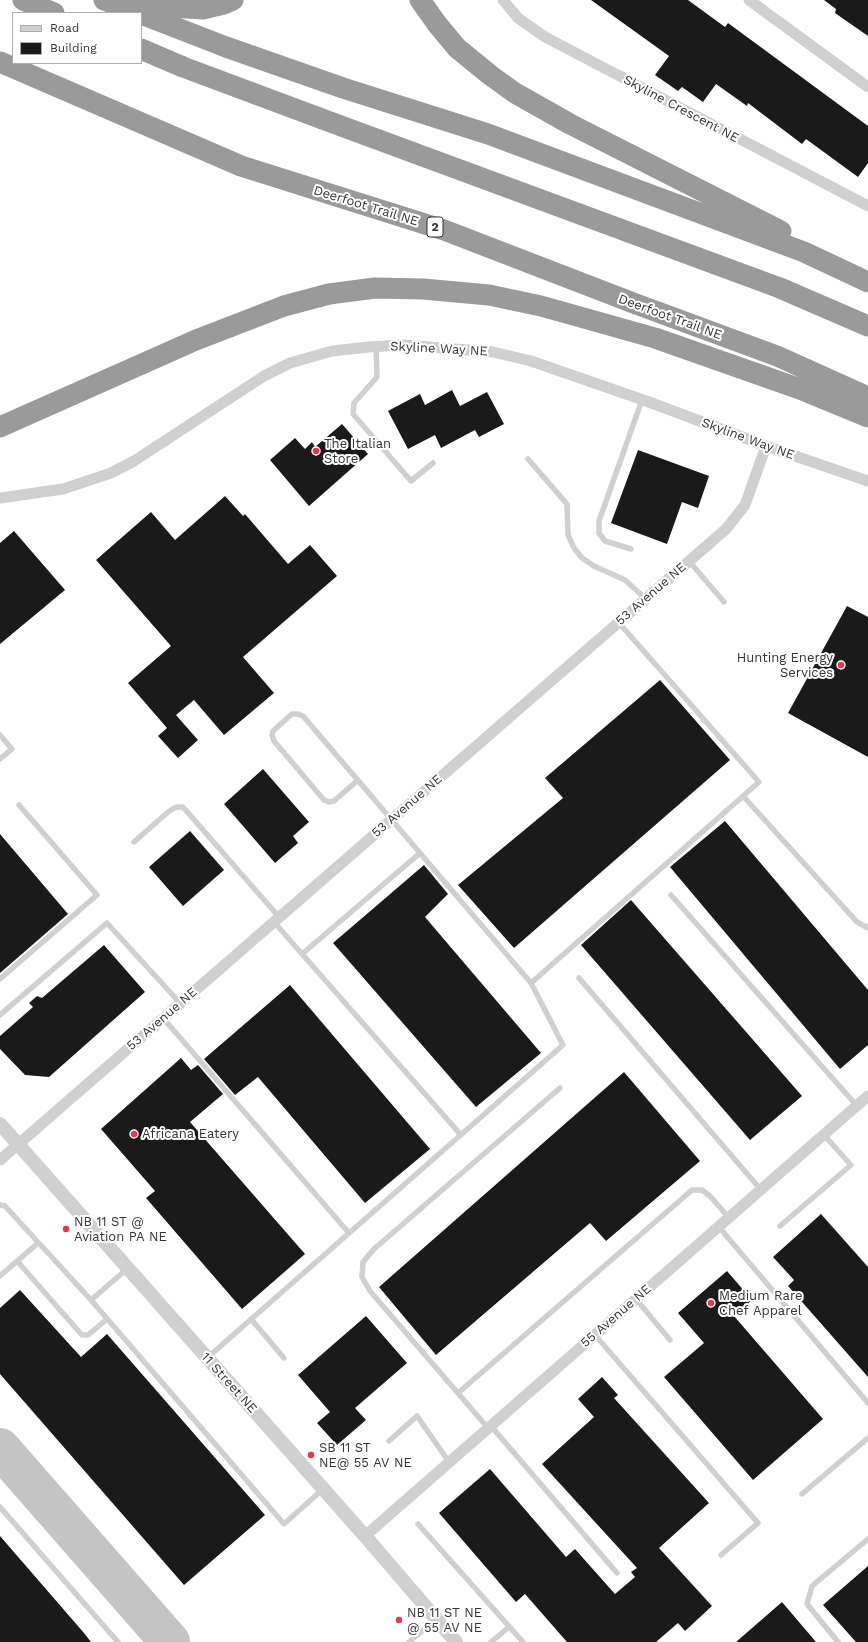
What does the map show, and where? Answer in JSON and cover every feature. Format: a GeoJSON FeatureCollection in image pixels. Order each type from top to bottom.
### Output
{"type":"FeatureCollection","features":[{"type":"Feature","properties":{"kind":"highway"},"geometry":{"type":"LineString","coordinates":[[23,0],[52,12]]}},
{"type":"Feature","properties":{"kind":"highway"},"geometry":{"type":"LineString","coordinates":[[104,0],[135,12]]}},
{"type":"Feature","properties":{"kind":"highway"},"geometry":{"type":"LineString","coordinates":[[131,0],[154,6],[203,9],[224,4],[233,0]]}},
{"type":"Feature","properties":{"kind":"highway"},"geometry":{"type":"LineString","coordinates":[[420,0],[457,48],[490,76],[515,94],[683,183],[868,274]]}},
{"type":"Feature","properties":{"kind":"highway"},"geometry":{"type":"LineString","coordinates":[[142,14],[226,47],[314,78],[488,134],[804,252],[868,282]]}},
{"type":"Feature","properties":{"kind":"highway"},"geometry":{"type":"LineString","coordinates":[[142,50],[326,121],[780,288],[868,326]]}},
{"type":"Feature","properties":{"kind":"highway","name":"Deerfoot Trail NE"},"geometry":{"type":"LineString","coordinates":[[0,62],[241,166],[444,230],[636,304],[777,356],[868,397]]}},
{"type":"Feature","properties":{"kind":"highway"},"geometry":{"type":"LineString","coordinates":[[0,428],[196,340],[284,306],[329,294],[375,288],[424,289],[489,295],[571,315],[655,338],[800,390],[868,417]]}},
{"type":"Feature","properties":{"kind":"highway"},"geometry":{"type":"LineString","coordinates":[[0,416],[47,407]]}},
{"type":"Feature","properties":{"kind":"street","name":"Skyline Crescent NE"},"geometry":{"type":"LineString","coordinates":[[503,0],[518,18],[545,37],[868,206]]}},
{"type":"Feature","properties":{"kind":"street"},"geometry":{"type":"LineString","coordinates":[[749,0],[868,87]]}},
{"type":"Feature","properties":{"kind":"street","name":"Skyline Way NE"},"geometry":{"type":"LineString","coordinates":[[0,498],[62,489],[111,473],[134,461],[264,376],[286,365],[332,351],[376,346],[404,345],[454,348],[510,355],[531,361],[766,446],[868,481]]}},
{"type":"Feature","properties":{"kind":"street","name":"53 Avenue NE"},"geometry":{"type":"LineString","coordinates":[[0,1160],[726,529],[745,505],[766,446]]}},
{"type":"Feature","properties":{"kind":"street","name":"55 Avenue NE"},"geometry":{"type":"LineString","coordinates":[[365,1536],[863,1102]]}},
{"type":"Feature","properties":{"kind":"street","name":"11 Street NE"},"geometry":{"type":"LineString","coordinates":[[0,1124],[17,1145],[365,1536],[456,1642]]}},
{"type":"Feature","properties":{"kind":"lane"},"geometry":{"type":"LineString","coordinates":[[376,346],[378,377],[354,403],[353,414],[411,481],[433,463]]}},
{"type":"Feature","properties":{"kind":"lane"},"geometry":{"type":"LineString","coordinates":[[631,549],[605,541],[599,532],[599,521],[642,400]]}},
{"type":"Feature","properties":{"kind":"lane"},"geometry":{"type":"LineString","coordinates":[[528,459],[567,504],[568,534],[574,548],[582,558],[594,566],[625,580],[646,599]]}},
{"type":"Feature","properties":{"kind":"lane"},"geometry":{"type":"LineString","coordinates":[[689,561],[724,602]]}},
{"type":"Feature","properties":{"kind":"lane"},"geometry":{"type":"LineString","coordinates":[[531,983],[759,782],[619,623]]}},
{"type":"Feature","properties":{"kind":"lane"},"geometry":{"type":"LineString","coordinates":[[207,1358],[563,1045],[531,983],[392,819],[303,716],[292,714],[273,731],[272,735],[274,741],[324,800],[330,802],[334,801],[358,780]]}},
{"type":"Feature","properties":{"kind":"lane"},"geometry":{"type":"LineString","coordinates":[[0,734],[12,749],[0,759]]}},
{"type":"Feature","properties":{"kind":"lane"},"geometry":{"type":"LineString","coordinates":[[743,796],[857,922],[868,928]]}},
{"type":"Feature","properties":{"kind":"lane"},"geometry":{"type":"LineString","coordinates":[[0,979],[97,895],[20,804]]}},
{"type":"Feature","properties":{"kind":"lane"},"geometry":{"type":"LineString","coordinates":[[134,842],[168,812],[176,807],[183,807],[302,954],[461,1135]]}},
{"type":"Feature","properties":{"kind":"lane"},"geometry":{"type":"LineString","coordinates":[[302,954],[420,853]]}},
{"type":"Feature","properties":{"kind":"lane"},"geometry":{"type":"LineString","coordinates":[[671,895],[863,1102]]}},
{"type":"Feature","properties":{"kind":"lane"},"geometry":{"type":"LineString","coordinates":[[0,1015],[107,923],[180,1004]]}},
{"type":"Feature","properties":{"kind":"lane"},"geometry":{"type":"LineString","coordinates":[[579,978],[761,1190]]}},
{"type":"Feature","properties":{"kind":"lane"},"geometry":{"type":"LineString","coordinates":[[163,1018],[349,1233]]}},
{"type":"Feature","properties":{"kind":"lane"},"geometry":{"type":"LineString","coordinates":[[560,1088],[374,1249],[363,1262],[362,1277],[370,1291],[617,1573]]}},
{"type":"Feature","properties":{"kind":"lane"},"geometry":{"type":"LineString","coordinates":[[780,1226],[851,1166],[824,1135]]}},
{"type":"Feature","properties":{"kind":"lane"},"geometry":{"type":"LineString","coordinates":[[458,1393],[692,1190],[702,1190],[706,1193],[729,1218]]}},
{"type":"Feature","properties":{"kind":"lane"},"geometry":{"type":"LineString","coordinates":[[0,1205],[5,1206],[91,1300],[284,1524],[323,1489]]}},
{"type":"Feature","properties":{"kind":"lane"},"geometry":{"type":"LineString","coordinates":[[719,1227],[868,1403]]}},
{"type":"Feature","properties":{"kind":"lane"},"geometry":{"type":"LineString","coordinates":[[0,1276],[38,1243]]}},
{"type":"Feature","properties":{"kind":"lane"},"geometry":{"type":"LineString","coordinates":[[17,1262],[82,1335],[88,1335],[107,1319]]}},
{"type":"Feature","properties":{"kind":"lane"},"geometry":{"type":"LineString","coordinates":[[91,1300],[127,1269]]}},
{"type":"Feature","properties":{"kind":"lane"},"geometry":{"type":"LineString","coordinates":[[636,1299],[670,1340]]}},
{"type":"Feature","properties":{"kind":"lane"},"geometry":{"type":"LineString","coordinates":[[251,1319],[284,1358]]}},
{"type":"Feature","properties":{"kind":"lane"},"geometry":{"type":"LineString","coordinates":[[595,1335],[758,1523],[721,1555]]}},
{"type":"Feature","properties":{"kind":"lane"},"geometry":{"type":"LineString","coordinates":[[389,1441],[417,1416],[449,1462]]}},
{"type":"Feature","properties":{"kind":"lane"},"geometry":{"type":"LineString","coordinates":[[802,1494],[868,1438]]}},
{"type":"Feature","properties":{"kind":"lane"},"geometry":{"type":"LineString","coordinates":[[0,1507],[118,1642]]}},
{"type":"Feature","properties":{"kind":"lane"},"geometry":{"type":"LineString","coordinates":[[418,1524],[523,1642]]}},
{"type":"Feature","properties":{"kind":"lane"},"geometry":{"type":"LineString","coordinates":[[838,1642],[807,1604],[812,1586],[868,1539]]}},
{"type":"Feature","properties":{"kind":"lane"},"geometry":{"type":"LineString","coordinates":[[409,1642],[436,1619]]}},
{"type":"Feature","properties":{"kind":"lane"},"geometry":{"type":"LineString","coordinates":[[491,1642],[509,1626]]}},
{"type":"Feature","properties":{"kind":"building"},"geometry":{"type":"Polygon","coordinates":[[[591,0],[688,0],[725,27],[728,23],[868,126],[868,163],[858,177],[806,139],[802,144],[748,103],[747,106],[716,84],[703,102],[682,87],[678,91],[655,75],[669,56],[591,0]]]}},
{"type":"Feature","properties":{"kind":"building"},"geometry":{"type":"Polygon","coordinates":[[[824,0],[868,0],[868,36],[835,13],[836,9],[824,0]]]}},
{"type":"Feature","properties":{"kind":"building"},"geometry":{"type":"Polygon","coordinates":[[[452,390],[460,406],[487,392],[504,424],[479,437],[475,430],[441,448],[435,435],[408,449],[388,411],[420,394],[425,405],[452,390]]]}},
{"type":"Feature","properties":{"kind":"building"},"geometry":{"type":"Polygon","coordinates":[[[342,424],[368,454],[309,506],[270,460],[295,438],[305,449],[312,442],[315,447],[342,424]]]}},
{"type":"Feature","properties":{"kind":"building"},"geometry":{"type":"Polygon","coordinates":[[[638,450],[709,476],[698,508],[682,502],[667,544],[611,523],[638,450]]]}},
{"type":"Feature","properties":{"kind":"building"},"geometry":{"type":"Polygon","coordinates":[[[225,496],[243,516],[245,514],[288,564],[310,545],[337,576],[243,657],[274,693],[224,735],[194,700],[176,715],[198,740],[178,758],[158,736],[167,728],[128,683],[171,646],[96,560],[151,512],[175,540],[225,496]]]}},
{"type":"Feature","properties":{"kind":"building"},"geometry":{"type":"Polygon","coordinates":[[[14,531],[65,590],[0,644],[0,543],[14,531]]]}},
{"type":"Feature","properties":{"kind":"building","name":"Hunting Energy Services"},"geometry":{"type":"Polygon","coordinates":[[[847,606],[868,617],[868,757],[788,713],[847,606]]]}},
{"type":"Feature","properties":{"kind":"building"},"geometry":{"type":"Polygon","coordinates":[[[660,680],[730,760],[514,948],[458,885],[563,798],[545,778],[660,680]]]}},
{"type":"Feature","properties":{"kind":"building"},"geometry":{"type":"Polygon","coordinates":[[[263,769],[309,822],[293,836],[298,843],[275,863],[224,804],[263,769]]]}},
{"type":"Feature","properties":{"kind":"building"},"geometry":{"type":"Polygon","coordinates":[[[725,821],[868,990],[868,1045],[840,1069],[670,867],[725,821]]]}},
{"type":"Feature","properties":{"kind":"building"},"geometry":{"type":"Polygon","coordinates":[[[190,831],[224,870],[183,906],[149,867],[190,831]]]}},
{"type":"Feature","properties":{"kind":"building"},"geometry":{"type":"Polygon","coordinates":[[[0,834],[68,914],[0,973],[0,834]]]}},
{"type":"Feature","properties":{"kind":"building"},"geometry":{"type":"Polygon","coordinates":[[[424,865],[448,894],[425,917],[541,1053],[476,1107],[333,943],[424,865]]]}},
{"type":"Feature","properties":{"kind":"building"},"geometry":{"type":"Polygon","coordinates":[[[631,900],[802,1096],[750,1140],[581,945],[631,900]]]}},
{"type":"Feature","properties":{"kind":"building"},"geometry":{"type":"Polygon","coordinates":[[[104,945],[145,992],[49,1077],[25,1075],[0,1049],[0,1036],[33,1007],[29,1003],[37,996],[42,998],[104,945]]]}},
{"type":"Feature","properties":{"kind":"building"},"geometry":{"type":"Polygon","coordinates":[[[290,985],[430,1149],[365,1203],[258,1077],[235,1095],[204,1059],[290,985]]]}},
{"type":"Feature","properties":{"kind":"building"},"geometry":{"type":"Polygon","coordinates":[[[181,1058],[191,1070],[198,1065],[223,1094],[190,1122],[305,1254],[242,1309],[146,1198],[155,1191],[101,1129],[181,1058]]]}},
{"type":"Feature","properties":{"kind":"building"},"geometry":{"type":"Polygon","coordinates":[[[624,1072],[700,1161],[606,1241],[590,1223],[436,1355],[379,1287],[624,1072]]]}},
{"type":"Feature","properties":{"kind":"building"},"geometry":{"type":"Polygon","coordinates":[[[821,1214],[868,1267],[868,1377],[788,1286],[794,1280],[773,1257],[821,1214]]]}},
{"type":"Feature","properties":{"kind":"building"},"geometry":{"type":"Polygon","coordinates":[[[727,1271],[752,1300],[734,1316],[823,1419],[753,1480],[664,1377],[704,1343],[678,1313],[727,1271]]]}},
{"type":"Feature","properties":{"kind":"building"},"geometry":{"type":"Polygon","coordinates":[[[20,1290],[81,1357],[107,1334],[265,1515],[184,1585],[0,1374],[0,1308],[20,1290]]]}},
{"type":"Feature","properties":{"kind":"building"},"geometry":{"type":"Polygon","coordinates":[[[366,1316],[407,1363],[355,1408],[366,1420],[337,1445],[317,1423],[330,1412],[298,1375],[366,1316]]]}},
{"type":"Feature","properties":{"kind":"building"},"geometry":{"type":"Polygon","coordinates":[[[602,1377],[618,1395],[614,1398],[709,1503],[659,1548],[712,1606],[685,1631],[678,1623],[656,1642],[567,1642],[525,1594],[516,1602],[439,1513],[490,1469],[566,1557],[575,1549],[615,1594],[635,1577],[631,1572],[637,1568],[542,1464],[594,1417],[578,1399],[602,1377]]]}},
{"type":"Feature","properties":{"kind":"building"},"geometry":{"type":"Polygon","coordinates":[[[0,1536],[84,1633],[91,1642],[0,1642],[0,1536]]]}},
{"type":"Feature","properties":{"kind":"building"},"geometry":{"type":"Polygon","coordinates":[[[868,1566],[868,1642],[856,1642],[823,1605],[868,1566]]]}},
{"type":"Feature","properties":{"kind":"building"},"geometry":{"type":"Polygon","coordinates":[[[782,1602],[816,1642],[736,1642],[782,1602]]]}},
{"type":"Feature","properties":{"kind":"taxiway"},"geometry":{"type":"LineString","coordinates":[[0,1448],[170,1642]]}},
{"type":"Feature","properties":{"kind":"place","name":"The Italian Store"},"geometry":{"type":"Point","coordinates":[316,451]}},
{"type":"Feature","properties":{"kind":"place","name":"Hunting Energy Services"},"geometry":{"type":"Point","coordinates":[841,665]}},
{"type":"Feature","properties":{"kind":"place","name":"Africana Eatery"},"geometry":{"type":"Point","coordinates":[134,1134]}},
{"type":"Feature","properties":{"kind":"place","name":"NB 11 ST @ Aviation PA NE"},"geometry":{"type":"Point","coordinates":[66,1229]}},
{"type":"Feature","properties":{"kind":"place","name":"Medium Rare Chef Apparel"},"geometry":{"type":"Point","coordinates":[711,1303]}},
{"type":"Feature","properties":{"kind":"place","name":"SB 11 ST NE@ 55 AV NE"},"geometry":{"type":"Point","coordinates":[311,1455]}},
{"type":"Feature","properties":{"kind":"place","name":"NB 11 ST NE @ 55 AV NE"},"geometry":{"type":"Point","coordinates":[399,1620]}}]}
